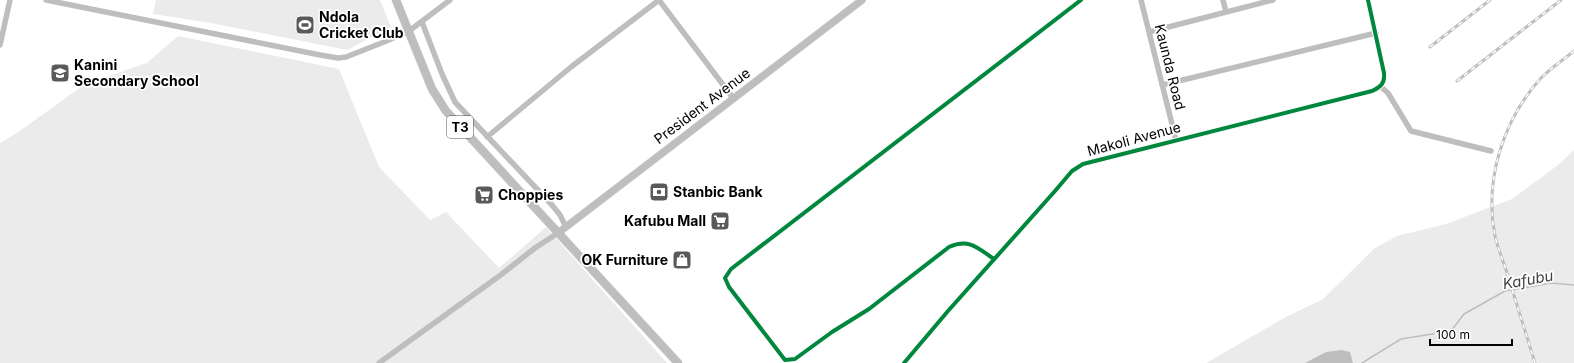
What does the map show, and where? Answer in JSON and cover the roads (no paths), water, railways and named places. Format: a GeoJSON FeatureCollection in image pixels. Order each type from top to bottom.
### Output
{"type":"FeatureCollection","features":[{"type":"Feature","properties":{"kind":"highway","name":"T3"},"geometry":{"type":"LineString","coordinates":[[396,0],[432,88],[446,111],[678,363]]}},
{"type":"Feature","properties":{"kind":"main road","name":"President Avenue"},"geometry":{"type":"LineString","coordinates":[[558,233],[862,0]]}},
{"type":"Feature","properties":{"kind":"street"},"geometry":{"type":"LineString","coordinates":[[0,45],[10,0]]}},
{"type":"Feature","properties":{"kind":"street"},"geometry":{"type":"LineString","coordinates":[[46,0],[320,56],[338,58],[352,55],[409,31],[450,0]]}},
{"type":"Feature","properties":{"kind":"street"},"geometry":{"type":"LineString","coordinates":[[486,137],[571,67],[659,0],[733,98]]}},
{"type":"Feature","properties":{"kind":"street"},"geometry":{"type":"LineString","coordinates":[[994,259],[976,246],[962,243],[948,247],[869,309],[832,332],[795,359],[790,360],[785,360],[728,287],[725,278],[731,269],[1081,0]]}},
{"type":"Feature","properties":{"kind":"street","name":"Kaunda Road"},"geometry":{"type":"LineString","coordinates":[[1141,0],[1176,140]]}},
{"type":"Feature","properties":{"kind":"street"},"geometry":{"type":"LineString","coordinates":[[1223,0],[1226,12]]}},
{"type":"Feature","properties":{"kind":"street"},"geometry":{"type":"LineString","coordinates":[[1149,32],[1273,0]]}},
{"type":"Feature","properties":{"kind":"street"},"geometry":{"type":"LineString","coordinates":[[1368,0],[1384,73],[1384,80],[1380,86],[1388,93],[1411,131],[1491,151]]}},
{"type":"Feature","properties":{"kind":"street"},"geometry":{"type":"LineString","coordinates":[[422,22],[442,74],[455,102],[486,137],[552,205],[560,215],[566,227]]}},
{"type":"Feature","properties":{"kind":"street"},"geometry":{"type":"LineString","coordinates":[[1162,85],[1376,33]]}},
{"type":"Feature","properties":{"kind":"street","name":"Makoli Avenue"},"geometry":{"type":"LineString","coordinates":[[904,363],[1054,191],[1072,171],[1078,167],[1089,162],[1372,91],[1380,86]]}},
{"type":"Feature","properties":{"kind":"street"},"geometry":{"type":"LineString","coordinates":[[379,363],[502,274],[535,248],[558,233]]}},
{"type":"Feature","properties":{"kind":"waterway","name":"Kafubu"},"geometry":{"type":"LineString","coordinates":[[1362,363],[1401,339],[1451,331],[1464,314],[1505,291],[1551,283],[1574,285]]}},
{"type":"Feature","properties":{"kind":"railway"},"geometry":{"type":"LineString","coordinates":[[1430,47],[1490,0]]}},
{"type":"Feature","properties":{"kind":"railway"},"geometry":{"type":"LineString","coordinates":[[1457,81],[1561,0]]}},
{"type":"Feature","properties":{"kind":"railway"},"geometry":{"type":"LineString","coordinates":[[1535,363],[1495,236],[1492,215],[1492,194],[1500,152],[1516,113],[1541,78],[1574,51]]}},
{"type":"Feature","properties":{"kind":"place","name":"Ndola Cricket Club"},"geometry":{"type":"Point","coordinates":[305,25]}},
{"type":"Feature","properties":{"kind":"place","name":"Kanini Secondary School"},"geometry":{"type":"Point","coordinates":[60,73]}},
{"type":"Feature","properties":{"kind":"place","name":"Stanbic Bank"},"geometry":{"type":"Point","coordinates":[659,192]}},
{"type":"Feature","properties":{"kind":"place","name":"Choppies"},"geometry":{"type":"Point","coordinates":[484,195]}},
{"type":"Feature","properties":{"kind":"place","name":"Kafubu Mall"},"geometry":{"type":"Point","coordinates":[720,221]}},
{"type":"Feature","properties":{"kind":"place","name":"OK Furniture"},"geometry":{"type":"Point","coordinates":[682,260]}}]}
